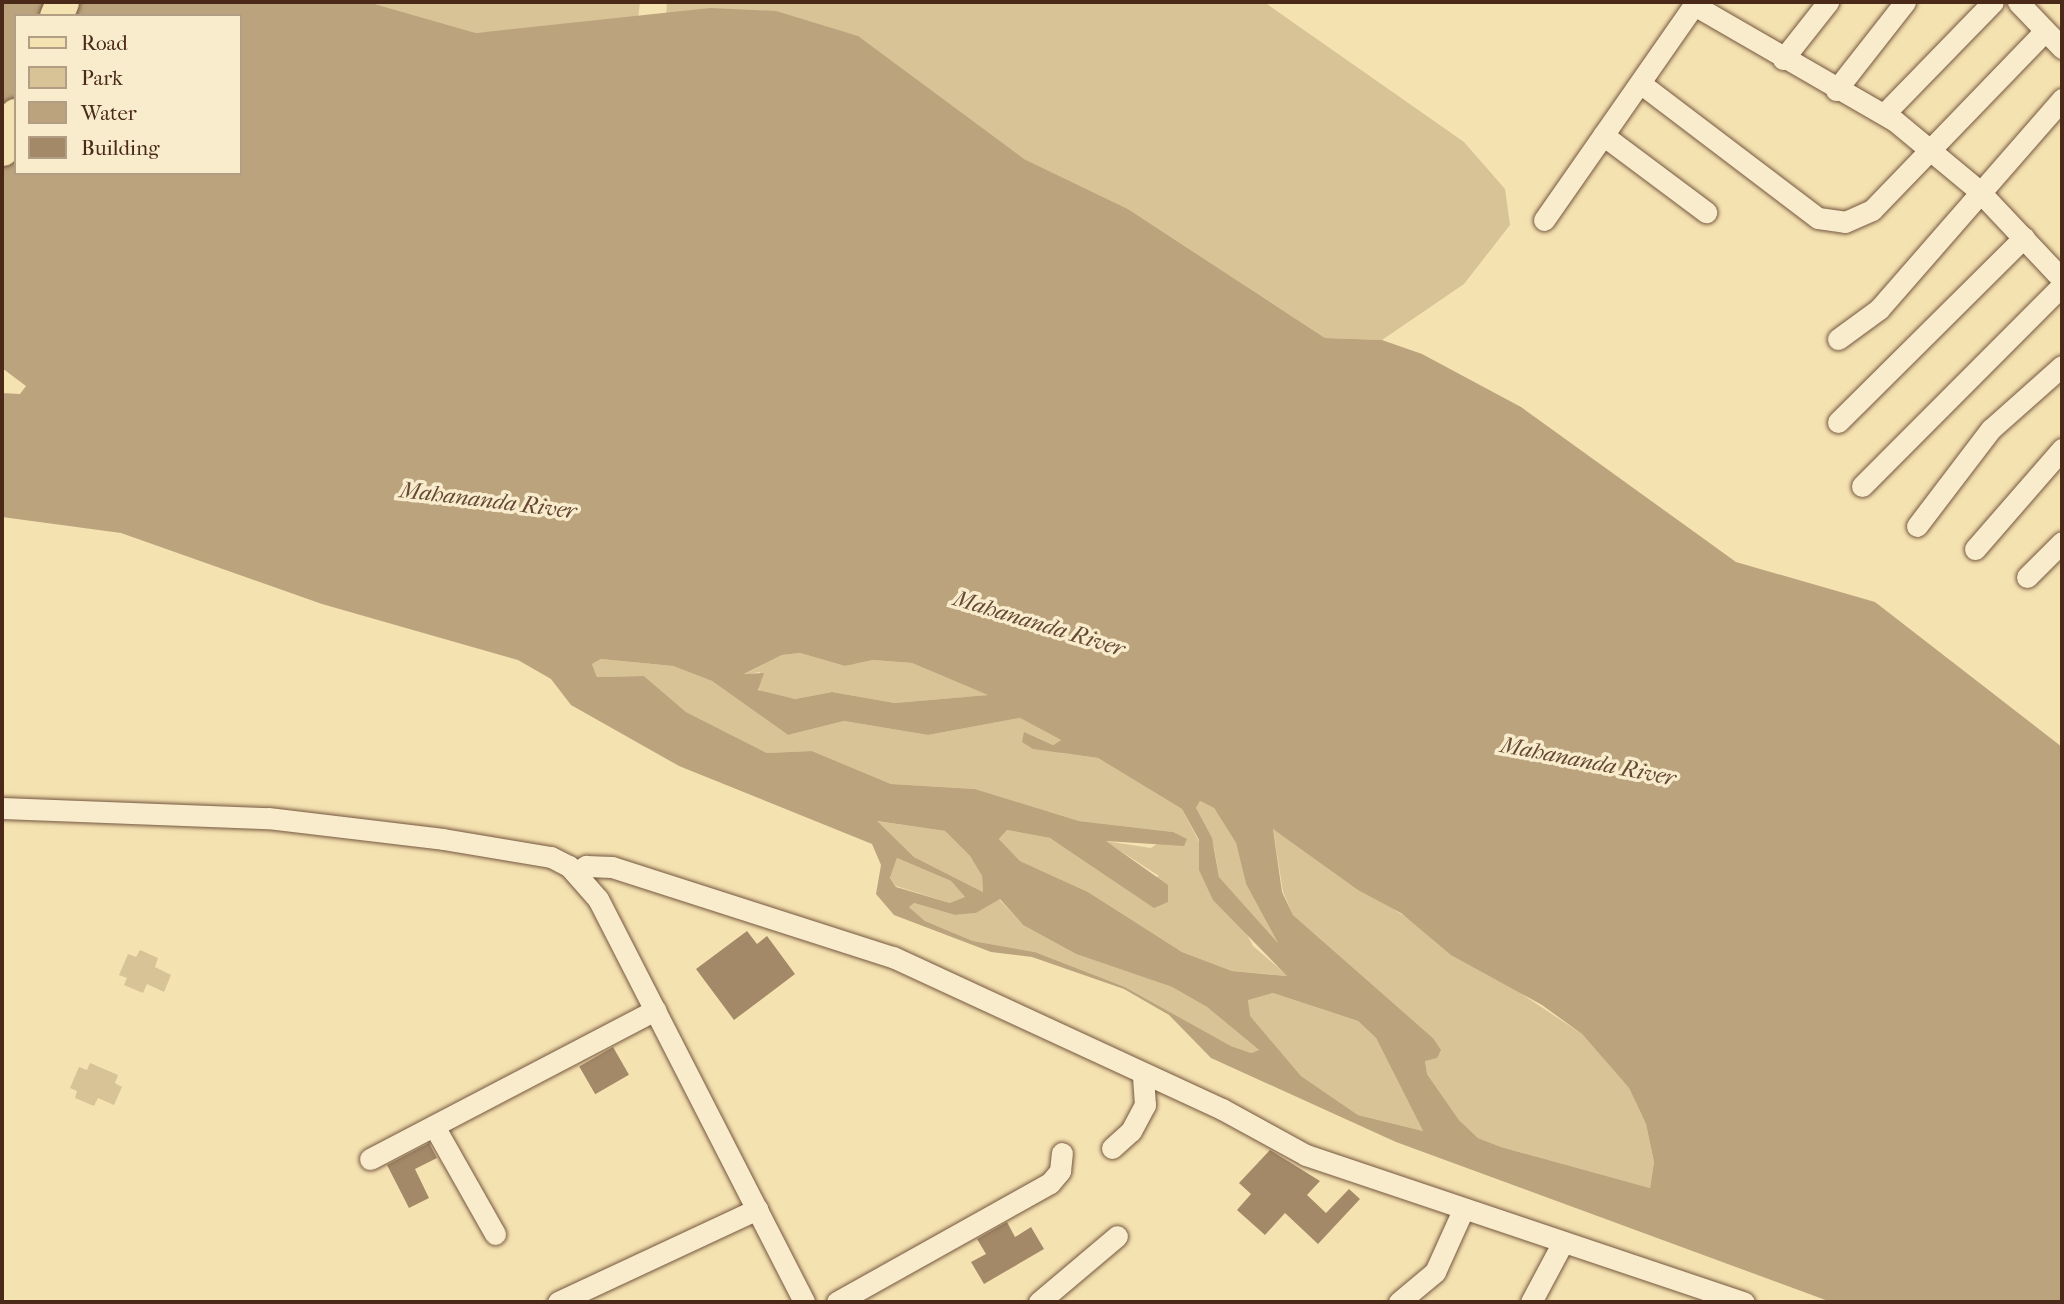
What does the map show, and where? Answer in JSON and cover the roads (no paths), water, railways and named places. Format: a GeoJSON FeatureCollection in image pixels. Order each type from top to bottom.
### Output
{"type":"FeatureCollection","features":[{"type":"Feature","properties":{"kind":"main road"},"geometry":{"type":"LineString","coordinates":[[2,149],[14,120]]}},
{"type":"Feature","properties":{"kind":"street"},"geometry":{"type":"LineString","coordinates":[[1783,59],[1829,2]]}},
{"type":"Feature","properties":{"kind":"street"},"geometry":{"type":"LineString","coordinates":[[1836,90],[1905,2]]}},
{"type":"Feature","properties":{"kind":"street"},"geometry":{"type":"LineString","coordinates":[[1884,114],[1993,2]]}},
{"type":"Feature","properties":{"kind":"street"},"geometry":{"type":"LineString","coordinates":[[2018,2],[2062,48]]}},
{"type":"Feature","properties":{"kind":"street"},"geometry":{"type":"LineString","coordinates":[[1544,220],[1695,3],[1783,59],[1884,114],[1932,150],[1978,190],[2024,237],[2062,282],[1862,486]]}},
{"type":"Feature","properties":{"kind":"street"},"geometry":{"type":"LineString","coordinates":[[1640,83],[1829,222],[1859,219],[1872,210],[1932,150],[2045,31]]}},
{"type":"Feature","properties":{"kind":"street"},"geometry":{"type":"LineString","coordinates":[[1838,339],[1879,309],[1978,190],[2062,99]]}},
{"type":"Feature","properties":{"kind":"street"},"geometry":{"type":"LineString","coordinates":[[1604,135],[1706,212]]}},
{"type":"Feature","properties":{"kind":"street"},"geometry":{"type":"LineString","coordinates":[[1838,422],[2024,237]]}},
{"type":"Feature","properties":{"kind":"street"},"geometry":{"type":"LineString","coordinates":[[1917,526],[1991,429],[2062,366]]}},
{"type":"Feature","properties":{"kind":"street"},"geometry":{"type":"LineString","coordinates":[[1975,550],[2062,449]]}},
{"type":"Feature","properties":{"kind":"street"},"geometry":{"type":"LineString","coordinates":[[2027,577],[2062,542]]}},
{"type":"Feature","properties":{"kind":"street"},"geometry":{"type":"LineString","coordinates":[[2,808],[292,821],[542,856],[577,872],[598,899],[804,1302]]}},
{"type":"Feature","properties":{"kind":"street"},"geometry":{"type":"LineString","coordinates":[[577,872],[586,866],[612,867],[893,957],[1143,1073],[1306,1155],[1463,1210],[1744,1302]]}},
{"type":"Feature","properties":{"kind":"street"},"geometry":{"type":"LineString","coordinates":[[370,1159],[655,1010]]}},
{"type":"Feature","properties":{"kind":"street"},"geometry":{"type":"LineString","coordinates":[[1112,1148],[1131,1131],[1145,1105],[1143,1073]]}},
{"type":"Feature","properties":{"kind":"street"},"geometry":{"type":"LineString","coordinates":[[434,1126],[495,1234]]}},
{"type":"Feature","properties":{"kind":"street"},"geometry":{"type":"LineString","coordinates":[[837,1302],[1050,1183],[1059,1171],[1062,1153]]}},
{"type":"Feature","properties":{"kind":"street"},"geometry":{"type":"LineString","coordinates":[[558,1302],[757,1209]]}},
{"type":"Feature","properties":{"kind":"street"},"geometry":{"type":"LineString","coordinates":[[1399,1302],[1435,1272],[1463,1210]]}},
{"type":"Feature","properties":{"kind":"street"},"geometry":{"type":"LineString","coordinates":[[1039,1302],[1117,1236]]}},
{"type":"Feature","properties":{"kind":"street"},"geometry":{"type":"LineString","coordinates":[[1531,1302],[1563,1242]]}},
{"type":"Feature","properties":{"kind":"water","name":"Mahananda River"},"geometry":{"type":"Polygon","coordinates":[[[2,2],[368,2],[476,33],[710,8],[776,11],[858,36],[1024,159],[1128,209],[1325,338],[1382,340],[1422,354],[1521,407],[1736,562],[1875,602],[2062,747],[2062,1302],[1831,1302],[1396,1142],[1211,1058],[1169,1015],[1124,989],[1032,957],[991,952],[894,915],[876,894],[881,865],[872,844],[679,766],[571,705],[551,679],[518,660],[322,604],[121,533],[2,517],[2,393],[20,394],[26,386],[2,368],[2,2]],[[800,653],[782,655],[744,674],[764,673],[758,690],[795,699],[832,692],[895,703],[988,695],[912,663],[873,660],[845,666],[800,653]],[[601,659],[592,664],[597,677],[644,676],[686,712],[767,753],[812,751],[891,784],[975,789],[1079,821],[1173,832],[1187,839],[1184,846],[1106,841],[1168,885],[1168,902],[1154,908],[1050,838],[1007,830],[999,839],[1020,861],[1088,892],[1182,952],[1232,971],[1287,976],[1213,900],[1199,870],[1199,840],[1182,809],[1098,758],[1033,749],[1022,742],[1024,732],[1053,745],[1061,740],[1020,718],[928,735],[844,721],[788,735],[712,681],[673,666],[601,659]],[[1200,801],[1196,808],[1212,838],[1219,877],[1278,943],[1246,884],[1236,843],[1214,808],[1200,801]],[[877,821],[914,857],[983,892],[982,876],[970,856],[945,831],[877,821]],[[1273,829],[1282,892],[1293,915],[1433,1038],[1441,1050],[1437,1058],[1425,1061],[1427,1074],[1459,1120],[1478,1138],[1501,1147],[1650,1188],[1654,1162],[1646,1124],[1629,1088],[1582,1034],[1542,1005],[1451,955],[1401,913],[1358,890],[1273,829]],[[897,858],[890,878],[896,887],[950,903],[965,897],[951,881],[897,858]],[[1000,899],[976,913],[955,915],[914,903],[909,907],[925,921],[973,941],[1035,952],[1125,987],[1231,1046],[1251,1053],[1259,1050],[1207,1007],[1172,987],[1076,954],[1023,925],[1000,899]],[[1273,993],[1248,1000],[1250,1016],[1301,1076],[1358,1115],[1423,1131],[1376,1038],[1358,1021],[1273,993]]]}}]}
